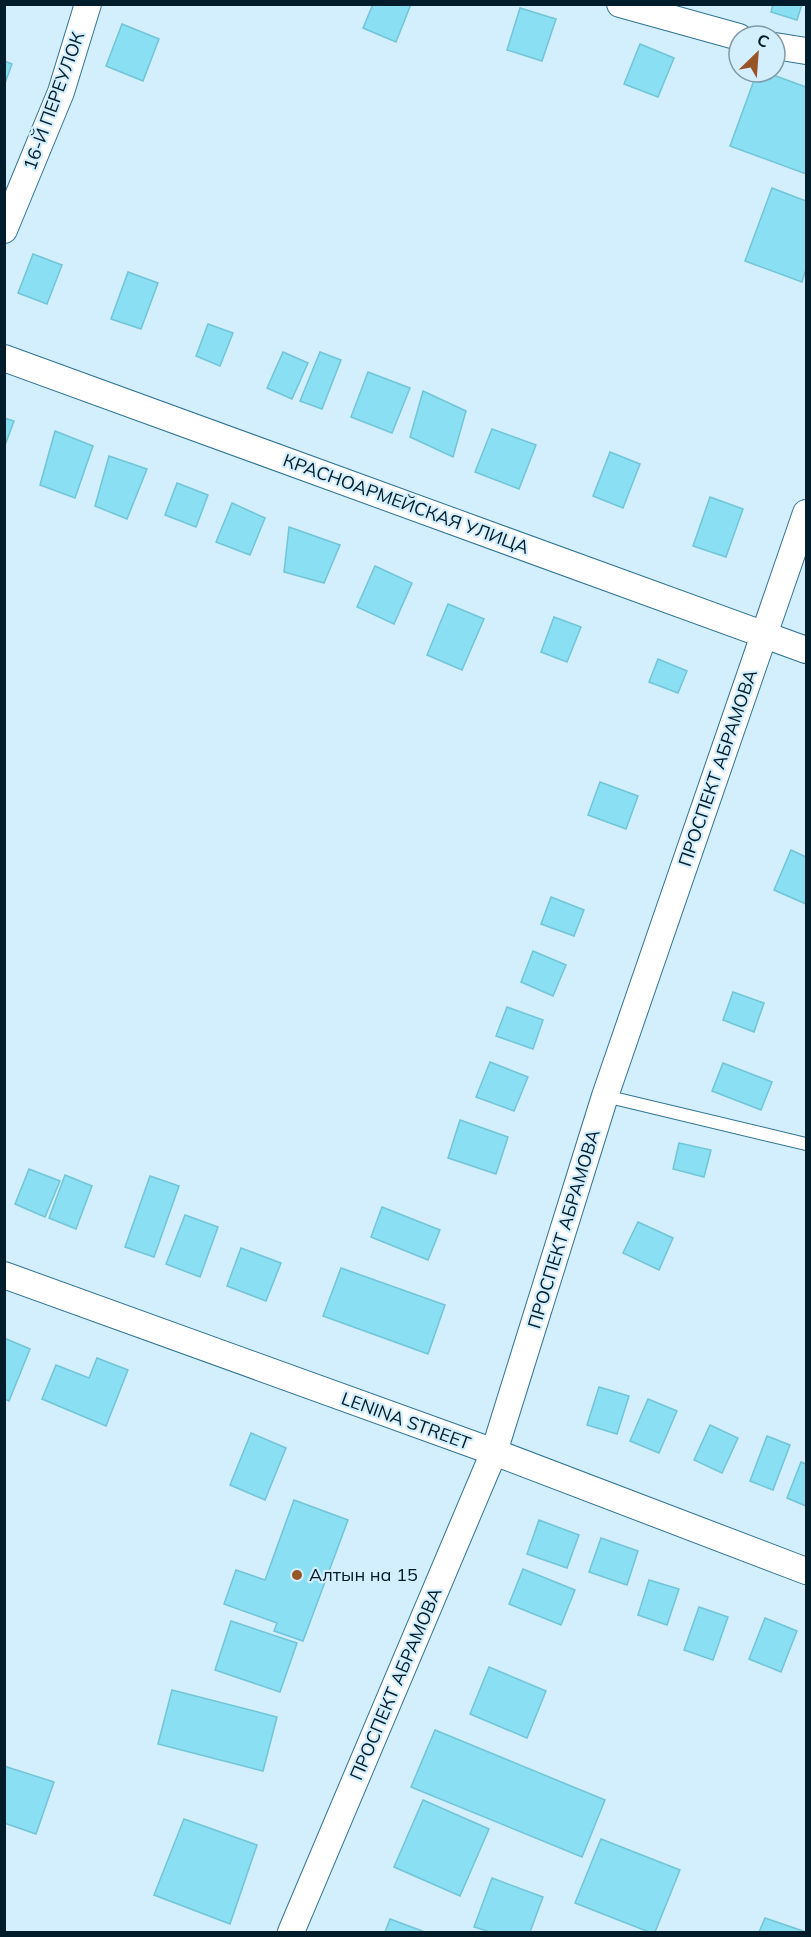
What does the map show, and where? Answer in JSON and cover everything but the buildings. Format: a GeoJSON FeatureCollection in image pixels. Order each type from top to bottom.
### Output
{"type":"FeatureCollection","features":[{"type":"Feature","properties":{"kind":"street","name":"16-Й ПЕРЕУЛОК"},"geometry":{"type":"LineString","coordinates":[[4,230],[61,92],[88,4]]}},
{"type":"Feature","properties":{"kind":"street"},"geometry":{"type":"LineString","coordinates":[[620,4],[727,34]]}},
{"type":"Feature","properties":{"kind":"street"},"geometry":{"type":"LineString","coordinates":[[787,48],[807,51]]}},
{"type":"Feature","properties":{"kind":"street","name":"КРАСНОАРМЕЙСКАЯ УЛИЦА"},"geometry":{"type":"LineString","coordinates":[[4,358],[807,650]]}},
{"type":"Feature","properties":{"kind":"street","name":"ПРОСПЕКТ АБРАМОВА"},"geometry":{"type":"LineString","coordinates":[[291,1932],[494,1452],[605,1096],[807,513]]}},
{"type":"Feature","properties":{"kind":"street","name":"LENINA STREET"},"geometry":{"type":"LineString","coordinates":[[4,1275],[494,1452],[807,1571]]}},
{"type":"Feature","properties":{"kind":"lane"},"geometry":{"type":"LineString","coordinates":[[605,1096],[807,1144]]}},
{"type":"Feature","properties":{"kind":"place","name":"Алтын на 15"},"geometry":{"type":"Point","coordinates":[297,1575]}}]}
